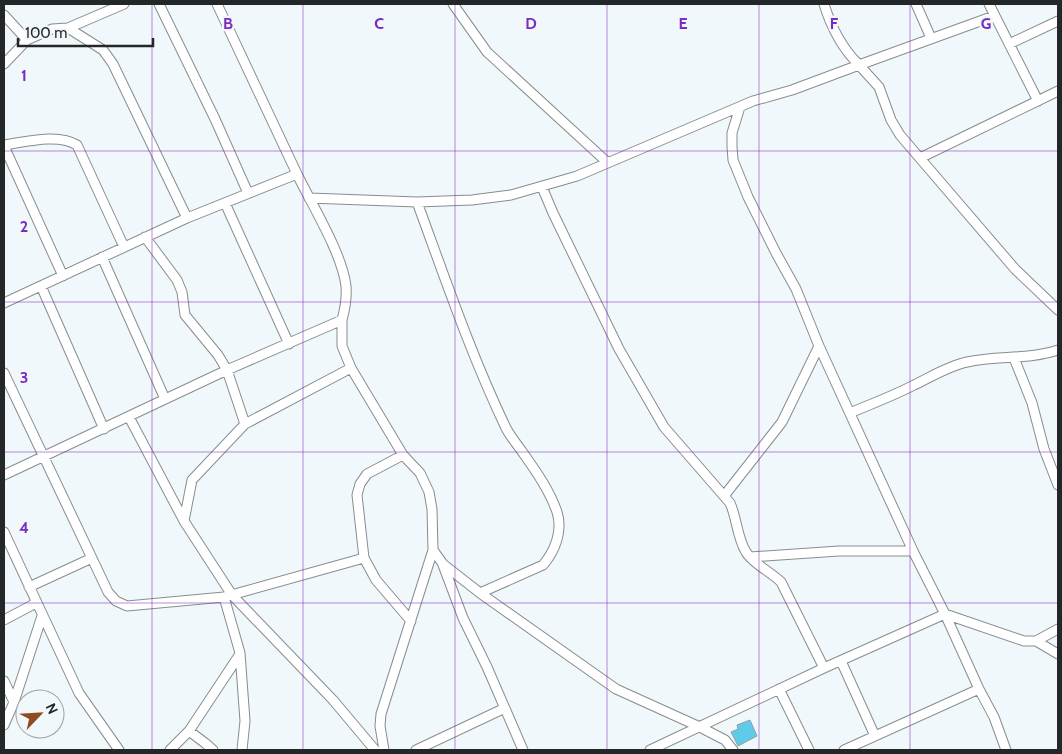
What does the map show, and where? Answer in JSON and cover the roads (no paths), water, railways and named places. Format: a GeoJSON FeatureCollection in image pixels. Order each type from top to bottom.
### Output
{"type":"FeatureCollection","features":[{"type":"Feature","properties":{"kind":"street"},"geometry":{"type":"LineString","coordinates":[[4,64],[27,40],[52,30],[68,28],[124,4]]}},
{"type":"Feature","properties":{"kind":"street"},"geometry":{"type":"LineString","coordinates":[[159,4],[215,119],[248,193]]}},
{"type":"Feature","properties":{"kind":"street"},"geometry":{"type":"LineString","coordinates":[[216,4],[342,267],[346,287],[346,305],[342,320],[342,346],[351,368],[403,455],[420,473],[429,492],[432,509],[433,550],[381,714],[380,726],[384,750]]}},
{"type":"Feature","properties":{"kind":"street"},"geometry":{"type":"LineString","coordinates":[[453,4],[487,52],[608,163]]}},
{"type":"Feature","properties":{"kind":"street"},"geometry":{"type":"LineString","coordinates":[[824,4],[844,49],[876,82],[891,120],[900,135],[1014,269],[1058,310]]}},
{"type":"Feature","properties":{"kind":"street"},"geometry":{"type":"LineString","coordinates":[[916,4],[931,38]]}},
{"type":"Feature","properties":{"kind":"street"},"geometry":{"type":"LineString","coordinates":[[989,4],[1038,101]]}},
{"type":"Feature","properties":{"kind":"street"},"geometry":{"type":"LineString","coordinates":[[4,15],[27,40]]}},
{"type":"Feature","properties":{"kind":"street"},"geometry":{"type":"LineString","coordinates":[[309,198],[417,202],[472,200],[511,195],[542,187],[578,176],[740,107],[994,16]]}},
{"type":"Feature","properties":{"kind":"street"},"geometry":{"type":"LineString","coordinates":[[1009,44],[1058,22]]}},
{"type":"Feature","properties":{"kind":"street"},"geometry":{"type":"LineString","coordinates":[[68,28],[103,50],[113,64],[188,218]]}},
{"type":"Feature","properties":{"kind":"street"},"geometry":{"type":"LineString","coordinates":[[920,158],[1058,91]]}},
{"type":"Feature","properties":{"kind":"street"},"geometry":{"type":"LineString","coordinates":[[740,107],[732,133],[733,160],[748,197],[776,254],[796,289],[819,346],[913,551],[994,717],[1006,750]]}},
{"type":"Feature","properties":{"kind":"street"},"geometry":{"type":"LineString","coordinates":[[63,276],[4,145],[56,139],[70,140],[77,145],[124,247]]}},
{"type":"Feature","properties":{"kind":"street"},"geometry":{"type":"LineString","coordinates":[[4,302],[188,218],[297,174]]}},
{"type":"Feature","properties":{"kind":"street"},"geometry":{"type":"LineString","coordinates":[[542,187],[619,349],[664,427],[730,503],[735,513],[742,543],[750,558],[781,582],[824,668]]}},
{"type":"Feature","properties":{"kind":"street"},"geometry":{"type":"LineString","coordinates":[[417,202],[470,344],[507,430],[544,482],[557,512],[559,522],[556,546],[543,565],[480,593]]}},
{"type":"Feature","properties":{"kind":"street"},"geometry":{"type":"LineString","coordinates":[[225,203],[289,344]]}},
{"type":"Feature","properties":{"kind":"street"},"geometry":{"type":"LineString","coordinates":[[145,237],[177,280],[182,292],[185,314],[218,355],[227,370],[245,424]]}},
{"type":"Feature","properties":{"kind":"street"},"geometry":{"type":"LineString","coordinates":[[102,257],[164,399]]}},
{"type":"Feature","properties":{"kind":"street"},"geometry":{"type":"LineString","coordinates":[[41,286],[104,429]]}},
{"type":"Feature","properties":{"kind":"street"},"geometry":{"type":"LineString","coordinates":[[4,476],[164,399],[342,320]]}},
{"type":"Feature","properties":{"kind":"street"},"geometry":{"type":"LineString","coordinates":[[724,496],[782,422],[819,346]]}},
{"type":"Feature","properties":{"kind":"street"},"geometry":{"type":"LineString","coordinates":[[850,414],[948,368],[966,362],[1014,358],[1058,350]]}},
{"type":"Feature","properties":{"kind":"street"},"geometry":{"type":"LineString","coordinates":[[1014,358],[1032,403],[1044,450],[1058,485]]}},
{"type":"Feature","properties":{"kind":"street"},"geometry":{"type":"LineString","coordinates":[[184,521],[192,480],[245,424],[351,368]]}},
{"type":"Feature","properties":{"kind":"street"},"geometry":{"type":"LineString","coordinates":[[4,373],[108,592],[116,601],[127,606],[228,596],[364,558]]}},
{"type":"Feature","properties":{"kind":"street"},"geometry":{"type":"LineString","coordinates":[[129,417],[184,521],[228,596],[333,700],[375,750]]}},
{"type":"Feature","properties":{"kind":"street"},"geometry":{"type":"LineString","coordinates":[[403,455],[367,474],[360,484],[357,495],[364,558],[376,580],[411,621]]}},
{"type":"Feature","properties":{"kind":"street"},"geometry":{"type":"LineString","coordinates":[[4,532],[79,693],[119,750]]}},
{"type":"Feature","properties":{"kind":"street"},"geometry":{"type":"LineString","coordinates":[[433,550],[443,564],[463,618],[523,750]]}},
{"type":"Feature","properties":{"kind":"street"},"geometry":{"type":"LineString","coordinates":[[750,558],[839,551],[913,551]]}},
{"type":"Feature","properties":{"kind":"street"},"geometry":{"type":"LineString","coordinates":[[29,587],[92,558]]}},
{"type":"Feature","properties":{"kind":"street"},"geometry":{"type":"LineString","coordinates":[[443,564],[480,593],[616,689],[725,740],[733,750]]}},
{"type":"Feature","properties":{"kind":"street"},"geometry":{"type":"LineString","coordinates":[[228,596],[240,654],[245,721],[242,750]]}},
{"type":"Feature","properties":{"kind":"street"},"geometry":{"type":"LineString","coordinates":[[4,620],[36,603]]}},
{"type":"Feature","properties":{"kind":"street"},"geometry":{"type":"LineString","coordinates":[[650,750],[824,668],[945,614],[1024,641],[1036,641],[1058,629]]}},
{"type":"Feature","properties":{"kind":"street"},"geometry":{"type":"LineString","coordinates":[[4,725],[14,702],[42,616]]}},
{"type":"Feature","properties":{"kind":"street"},"geometry":{"type":"LineString","coordinates":[[1036,641],[1058,654]]}},
{"type":"Feature","properties":{"kind":"street"},"geometry":{"type":"LineString","coordinates":[[170,750],[189,732],[240,654]]}},
{"type":"Feature","properties":{"kind":"street"},"geometry":{"type":"LineString","coordinates":[[841,661],[875,736]]}},
{"type":"Feature","properties":{"kind":"street"},"geometry":{"type":"LineString","coordinates":[[4,681],[14,702]]}},
{"type":"Feature","properties":{"kind":"street"},"geometry":{"type":"LineString","coordinates":[[779,689],[809,750]]}},
{"type":"Feature","properties":{"kind":"street"},"geometry":{"type":"LineString","coordinates":[[844,750],[979,689]]}},
{"type":"Feature","properties":{"kind":"street"},"geometry":{"type":"LineString","coordinates":[[416,750],[505,708]]}},
{"type":"Feature","properties":{"kind":"street"},"geometry":{"type":"LineString","coordinates":[[189,732],[213,750]]}}]}
